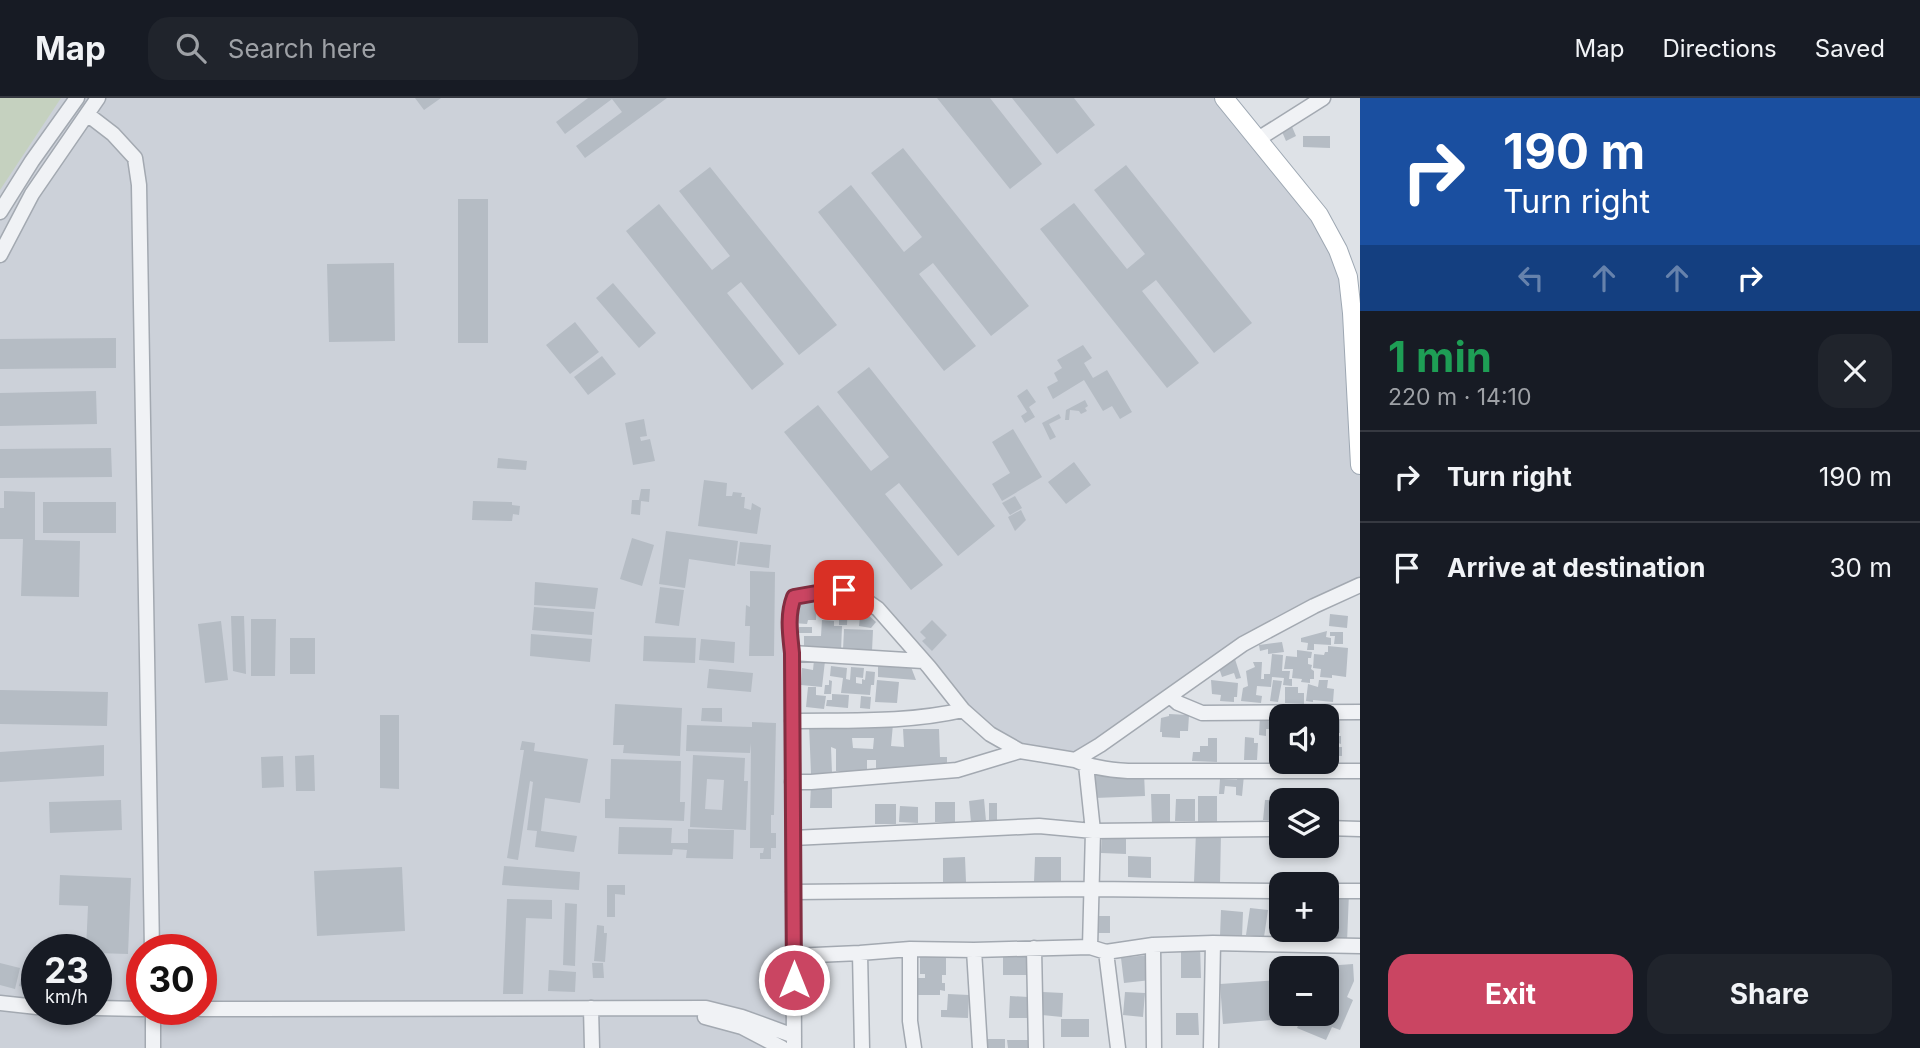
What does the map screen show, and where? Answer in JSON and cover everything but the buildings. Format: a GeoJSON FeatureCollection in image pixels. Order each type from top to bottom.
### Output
{"type":"FeatureCollection","features":[{"type":"Feature","properties":{"kind":"main road"},"geometry":{"type":"LineString","coordinates":[[1224,98],[1319,215],[1338,250],[1356,313],[1360,466]]}},
{"type":"Feature","properties":{"kind":"street"},"geometry":{"type":"LineString","coordinates":[[0,212],[77,98]]}},
{"type":"Feature","properties":{"kind":"street"},"geometry":{"type":"LineString","coordinates":[[0,256],[32,194],[98,98]]}},
{"type":"Feature","properties":{"kind":"street"},"geometry":{"type":"LineString","coordinates":[[1258,139],[1323,98]]}},
{"type":"Feature","properties":{"kind":"street"},"geometry":{"type":"LineString","coordinates":[[86,114],[113,134],[135,158],[139,185],[152,934]]}},
{"type":"Feature","properties":{"kind":"street"},"geometry":{"type":"LineString","coordinates":[[1081,762],[1100,745],[1243,644],[1360,585]]}},
{"type":"Feature","properties":{"kind":"street"},"geometry":{"type":"LineString","coordinates":[[217,1009],[706,1008],[743,1017],[794,1042],[792,653],[789,616],[794,597],[828,591],[844,590],[855,593],[878,609],[963,710],[990,734],[1020,751],[1129,771],[1360,771]]}},
{"type":"Feature","properties":{"kind":"street"},"geometry":{"type":"LineString","coordinates":[[792,653],[923,661]]}},
{"type":"Feature","properties":{"kind":"street"},"geometry":{"type":"LineString","coordinates":[[1170,696],[1178,703],[1202,713],[1360,712]]}},
{"type":"Feature","properties":{"kind":"street"},"geometry":{"type":"LineString","coordinates":[[792,721],[907,719],[963,710]]}},
{"type":"Feature","properties":{"kind":"street"},"geometry":{"type":"LineString","coordinates":[[792,782],[957,770],[1020,751]]}},
{"type":"Feature","properties":{"kind":"street"},"geometry":{"type":"LineString","coordinates":[[1081,762],[1093,831],[1090,947]]}},
{"type":"Feature","properties":{"kind":"street"},"geometry":{"type":"LineString","coordinates":[[793,838],[1039,826],[1093,831],[1269,829]]}},
{"type":"Feature","properties":{"kind":"street"},"geometry":{"type":"LineString","coordinates":[[1339,828],[1360,829]]}},
{"type":"Feature","properties":{"kind":"street"},"geometry":{"type":"LineString","coordinates":[[793,892],[1091,889],[1269,891]]}},
{"type":"Feature","properties":{"kind":"street"},"geometry":{"type":"LineString","coordinates":[[1339,891],[1360,891]]}},
{"type":"Feature","properties":{"kind":"street"},"geometry":{"type":"LineString","coordinates":[[793,956],[911,948],[974,950],[1090,947],[1106,952],[1153,945],[1213,943],[1360,946]]}},
{"type":"Feature","properties":{"kind":"street"},"geometry":{"type":"LineString","coordinates":[[1211,1048],[1213,943]]}},
{"type":"Feature","properties":{"kind":"street"},"geometry":{"type":"LineString","coordinates":[[1153,945],[1154,1048]]}},
{"type":"Feature","properties":{"kind":"street"},"geometry":{"type":"LineString","coordinates":[[911,948],[910,1021],[914,1048]]}},
{"type":"Feature","properties":{"kind":"street"},"geometry":{"type":"LineString","coordinates":[[1034,948],[1036,1048]]}},
{"type":"Feature","properties":{"kind":"street"},"geometry":{"type":"LineString","coordinates":[[974,950],[980,1048]]}},
{"type":"Feature","properties":{"kind":"street"},"geometry":{"type":"LineString","coordinates":[[1106,952],[1118,1048]]}},
{"type":"Feature","properties":{"kind":"street"},"geometry":{"type":"LineString","coordinates":[[860,953],[862,1048]]}},
{"type":"Feature","properties":{"kind":"street"},"geometry":{"type":"LineString","coordinates":[[0,1003],[21,1005]]}},
{"type":"Feature","properties":{"kind":"street"},"geometry":{"type":"LineString","coordinates":[[592,1008],[592,1048]]}},
{"type":"Feature","properties":{"kind":"street"},"geometry":{"type":"LineString","coordinates":[[667,1008],[742,1027],[782,1048]]}},
{"type":"Feature","properties":{"kind":"street"},"geometry":{"type":"LineString","coordinates":[[153,1025],[153,1048]]}},
{"type":"Feature","properties":{"kind":"shaded area"},"geometry":{"type":"Polygon","coordinates":[[[0,98],[1224,98],[1338,250],[1360,465],[1360,585],[1314,606],[1075,760],[1053,758],[990,734],[855,593],[794,597],[794,1048],[0,1048],[0,98]]]}},
{"type":"Feature","properties":{"kind":"green space"},"geometry":{"type":"Polygon","coordinates":[[[0,98],[61,98],[0,190],[0,98]]]}},
{"type":"Feature","properties":{"kind":"route"},"geometry":{"type":"LineString","coordinates":[[794,980],[790,606],[794,597],[844,590]]}}]}
